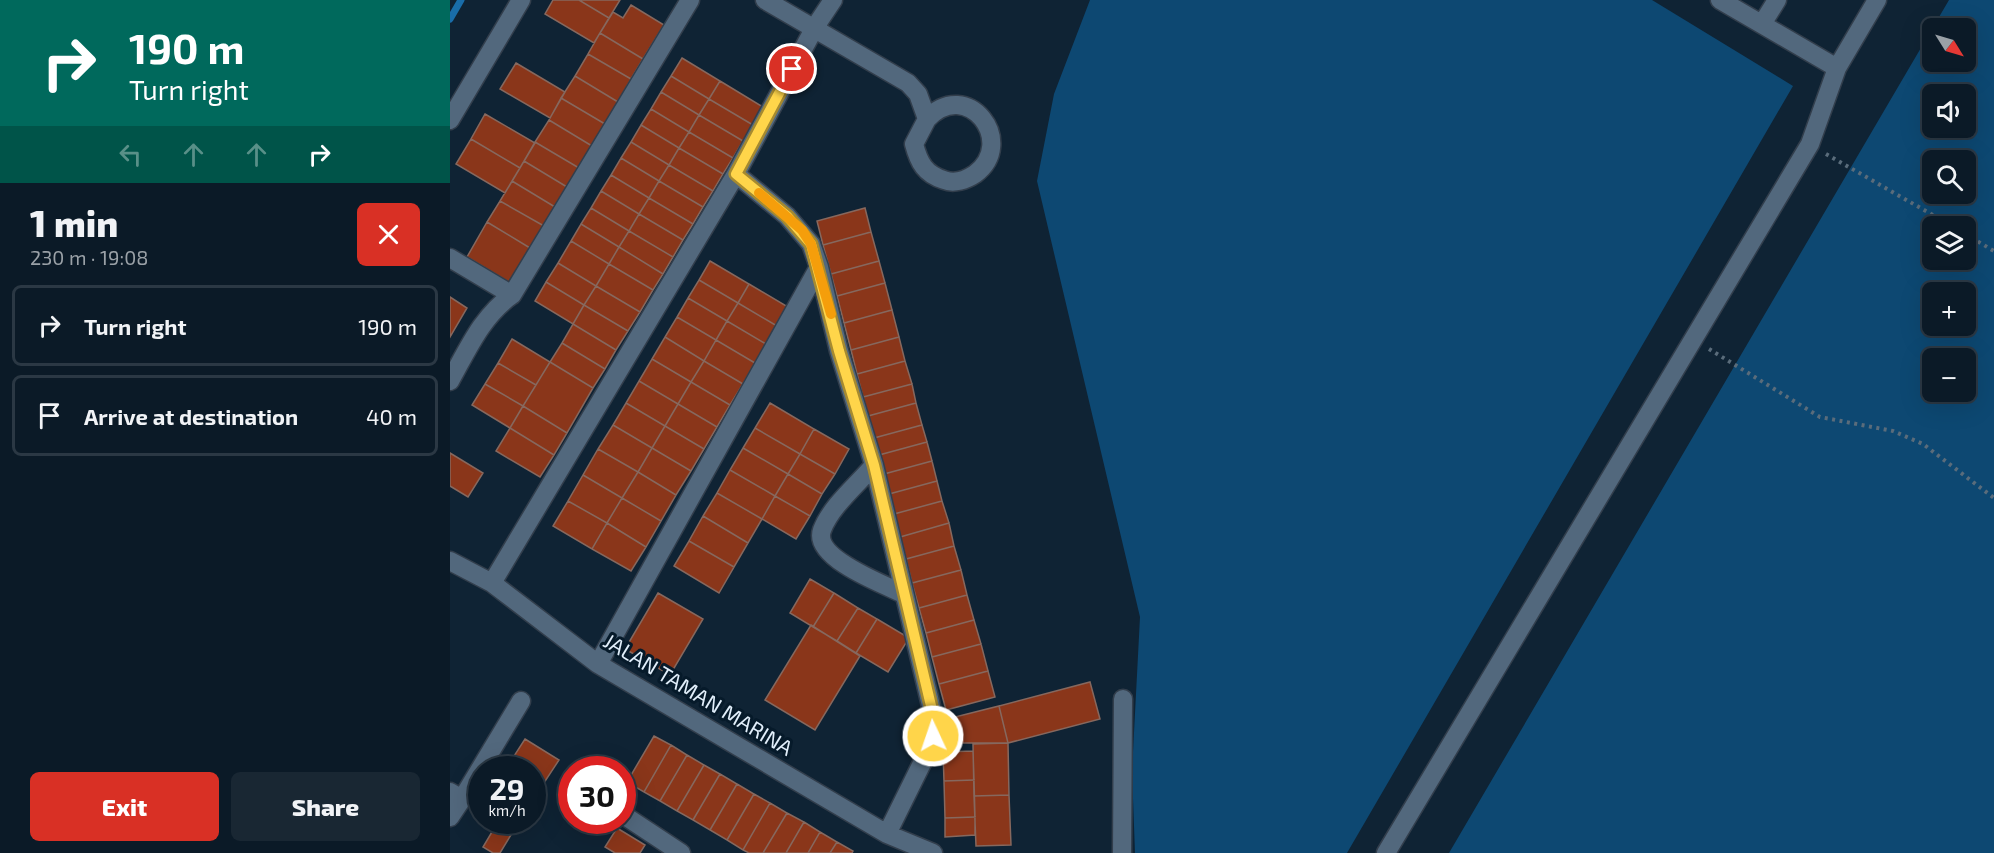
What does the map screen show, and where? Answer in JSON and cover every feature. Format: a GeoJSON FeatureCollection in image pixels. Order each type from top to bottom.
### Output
{"type":"FeatureCollection","features":[{"type":"Feature","properties":{"kind":"street"},"geometry":{"type":"LineString","coordinates":[[450,120],[521,0]]}},
{"type":"Feature","properties":{"kind":"street"},"geometry":{"type":"LineString","coordinates":[[450,381],[482,323],[496,306],[512,295],[690,0]]}},
{"type":"Feature","properties":{"kind":"street"},"geometry":{"type":"LineString","coordinates":[[765,0],[908,83],[918,94],[927,119],[914,144],[919,162],[932,176],[950,182],[968,179],[983,168],[991,151],[990,132],[981,116],[966,106],[947,104],[937,108],[927,119]]}},
{"type":"Feature","properties":{"kind":"street"},"geometry":{"type":"LineString","coordinates":[[492,584],[736,174],[815,27],[833,0]]}},
{"type":"Feature","properties":{"kind":"street"},"geometry":{"type":"LineString","coordinates":[[1720,0],[1837,68]]}},
{"type":"Feature","properties":{"kind":"street"},"geometry":{"type":"LineString","coordinates":[[1762,24],[1777,0]]}},
{"type":"Feature","properties":{"kind":"street"},"geometry":{"type":"LineString","coordinates":[[1386,853],[1810,144],[1837,68],[1878,0]]}},
{"type":"Feature","properties":{"kind":"street"},"geometry":{"type":"LineString","coordinates":[[736,174],[802,230],[811,244],[819,267],[839,351],[874,465],[932,710],[933,736],[887,834]]}},
{"type":"Feature","properties":{"kind":"street"},"geometry":{"type":"LineString","coordinates":[[450,258],[512,295]]}},
{"type":"Feature","properties":{"kind":"street"},"geometry":{"type":"LineString","coordinates":[[598,664],[819,267]]}},
{"type":"Feature","properties":{"kind":"street"},"geometry":{"type":"LineString","coordinates":[[874,465],[832,513],[821,532],[823,545],[830,555],[904,594]]}},
{"type":"Feature","properties":{"kind":"street","name":"JALAN TAMAN MARINA"},"geometry":{"type":"LineString","coordinates":[[450,561],[492,584],[598,664],[887,834],[933,853]]}},
{"type":"Feature","properties":{"kind":"street"},"geometry":{"type":"LineString","coordinates":[[1122,853],[1123,699]]}},
{"type":"Feature","properties":{"kind":"street"},"geometry":{"type":"LineString","coordinates":[[450,817],[456,796],[521,701]]}},
{"type":"Feature","properties":{"kind":"street"},"geometry":{"type":"LineString","coordinates":[[636,824],[676,852]]}},
{"type":"Feature","properties":{"kind":"path"},"geometry":{"type":"LineString","coordinates":[[1810,144],[1935,216]]}},
{"type":"Feature","properties":{"kind":"path"},"geometry":{"type":"LineString","coordinates":[[1976,240],[1994,251]]}},
{"type":"Feature","properties":{"kind":"path"},"geometry":{"type":"LineString","coordinates":[[1693,340],[1820,417],[1893,431],[1923,444],[1994,498]]}},
{"type":"Feature","properties":{"kind":"shaded area"},"geometry":{"type":"Polygon","coordinates":[[[1090,0],[1652,0],[1793,86],[1347,853],[1135,853],[1132,771],[1140,617],[1037,181],[1054,94],[1090,0]]]}},
{"type":"Feature","properties":{"kind":"shaded area"},"geometry":{"type":"Polygon","coordinates":[[[1949,0],[1994,0],[1994,853],[1449,853],[1922,46],[1922,72],[1976,72],[1976,18],[1939,18],[1949,0]]]}},
{"type":"Feature","properties":{"kind":"building"},"geometry":{"type":"Polygon","coordinates":[[[553,0],[579,0],[609,18],[594,43],[545,14],[553,0]]]}},
{"type":"Feature","properties":{"kind":"building"},"geometry":{"type":"Polygon","coordinates":[[[579,0],[620,0],[609,18],[579,0]]]}},
{"type":"Feature","properties":{"kind":"building"},"geometry":{"type":"Polygon","coordinates":[[[631,5],[664,25],[643,59],[600,33],[613,12],[623,18],[631,5]]]}},
{"type":"Feature","properties":{"kind":"building"},"geometry":{"type":"Polygon","coordinates":[[[600,33],[643,59],[631,79],[588,54],[600,33]]]}},
{"type":"Feature","properties":{"kind":"building"},"geometry":{"type":"Polygon","coordinates":[[[588,54],[631,79],[618,102],[575,76],[588,54]]]}},
{"type":"Feature","properties":{"kind":"building"},"geometry":{"type":"Polygon","coordinates":[[[682,58],[720,81],[709,99],[671,76],[682,58]]]}},
{"type":"Feature","properties":{"kind":"building"},"geometry":{"type":"Polygon","coordinates":[[[516,63],[565,92],[550,118],[500,89],[516,63]]]}},
{"type":"Feature","properties":{"kind":"building"},"geometry":{"type":"Polygon","coordinates":[[[575,76],[618,102],[605,124],[561,98],[575,76]]]}},
{"type":"Feature","properties":{"kind":"building"},"geometry":{"type":"Polygon","coordinates":[[[671,76],[709,99],[699,115],[661,92],[671,76]]]}},
{"type":"Feature","properties":{"kind":"building"},"geometry":{"type":"Polygon","coordinates":[[[720,81],[763,107],[753,125],[709,99],[720,81]]]}},
{"type":"Feature","properties":{"kind":"building"},"geometry":{"type":"Polygon","coordinates":[[[661,92],[699,115],[689,132],[651,109],[661,92]]]}},
{"type":"Feature","properties":{"kind":"building"},"geometry":{"type":"Polygon","coordinates":[[[561,98],[605,124],[592,146],[549,120],[561,98]]]}},
{"type":"Feature","properties":{"kind":"building"},"geometry":{"type":"Polygon","coordinates":[[[709,99],[753,125],[743,141],[699,115],[709,99]]]}},
{"type":"Feature","properties":{"kind":"building"},"geometry":{"type":"Polygon","coordinates":[[[651,109],[689,132],[679,148],[641,125],[651,109]]]}},
{"type":"Feature","properties":{"kind":"building"},"geometry":{"type":"Polygon","coordinates":[[[485,114],[535,143],[520,168],[471,139],[485,114]]]}},
{"type":"Feature","properties":{"kind":"building"},"geometry":{"type":"Polygon","coordinates":[[[699,115],[743,141],[733,158],[689,132],[699,115]]]}},
{"type":"Feature","properties":{"kind":"building"},"geometry":{"type":"Polygon","coordinates":[[[549,120],[592,146],[579,168],[535,142],[549,120]]]}},
{"type":"Feature","properties":{"kind":"building"},"geometry":{"type":"Polygon","coordinates":[[[641,125],[679,148],[669,165],[631,142],[641,125]]]}},
{"type":"Feature","properties":{"kind":"building"},"geometry":{"type":"Polygon","coordinates":[[[689,132],[733,158],[723,174],[679,148],[689,132]]]}},
{"type":"Feature","properties":{"kind":"building"},"geometry":{"type":"Polygon","coordinates":[[[471,139],[520,168],[505,193],[456,164],[471,139]]]}},
{"type":"Feature","properties":{"kind":"building"},"geometry":{"type":"Polygon","coordinates":[[[535,142],[579,168],[567,187],[524,161],[535,142]]]}},
{"type":"Feature","properties":{"kind":"building"},"geometry":{"type":"Polygon","coordinates":[[[631,142],[669,165],[659,181],[621,158],[631,142]]]}},
{"type":"Feature","properties":{"kind":"building"},"geometry":{"type":"Polygon","coordinates":[[[679,148],[723,174],[713,191],[669,165],[679,148]]]}},
{"type":"Feature","properties":{"kind":"building"},"geometry":{"type":"Polygon","coordinates":[[[621,158],[659,181],[649,198],[611,175],[621,158]]]}},
{"type":"Feature","properties":{"kind":"building"},"geometry":{"type":"Polygon","coordinates":[[[524,161],[567,187],[555,207],[512,181],[524,161]]]}},
{"type":"Feature","properties":{"kind":"building"},"geometry":{"type":"Polygon","coordinates":[[[669,165],[713,191],[703,207],[659,181],[669,165]]]}},
{"type":"Feature","properties":{"kind":"building"},"geometry":{"type":"Polygon","coordinates":[[[611,175],[649,198],[639,214],[601,191],[611,175]]]}},
{"type":"Feature","properties":{"kind":"building"},"geometry":{"type":"Polygon","coordinates":[[[512,181],[555,207],[544,226],[500,201],[512,181]]]}},
{"type":"Feature","properties":{"kind":"building"},"geometry":{"type":"Polygon","coordinates":[[[659,181],[703,207],[693,224],[649,198],[659,181]]]}},
{"type":"Feature","properties":{"kind":"building"},"geometry":{"type":"Polygon","coordinates":[[[601,191],[639,214],[629,231],[591,208],[601,191]]]}},
{"type":"Feature","properties":{"kind":"building"},"geometry":{"type":"Polygon","coordinates":[[[649,198],[693,224],[683,240],[639,214],[649,198]]]}},
{"type":"Feature","properties":{"kind":"building"},"geometry":{"type":"Polygon","coordinates":[[[500,201],[544,226],[530,248],[487,222],[500,201]]]}},
{"type":"Feature","properties":{"kind":"building"},"geometry":{"type":"Polygon","coordinates":[[[591,208],[629,231],[619,247],[581,224],[591,208]]]}},
{"type":"Feature","properties":{"kind":"building"},"geometry":{"type":"Polygon","coordinates":[[[865,208],[871,232],[823,245],[817,221],[865,208]]]}},
{"type":"Feature","properties":{"kind":"building"},"geometry":{"type":"Polygon","coordinates":[[[639,214],[683,240],[673,257],[629,231],[639,214]]]}},
{"type":"Feature","properties":{"kind":"building"},"geometry":{"type":"Polygon","coordinates":[[[487,222],[530,248],[510,283],[467,257],[487,222]]]}},
{"type":"Feature","properties":{"kind":"building"},"geometry":{"type":"Polygon","coordinates":[[[581,224],[619,247],[609,264],[571,241],[581,224]]]}},
{"type":"Feature","properties":{"kind":"building"},"geometry":{"type":"Polygon","coordinates":[[[629,231],[673,257],[663,274],[619,247],[629,231]]]}},
{"type":"Feature","properties":{"kind":"building"},"geometry":{"type":"Polygon","coordinates":[[[871,232],[879,261],[831,274],[823,245],[871,232]]]}},
{"type":"Feature","properties":{"kind":"building"},"geometry":{"type":"Polygon","coordinates":[[[571,241],[609,264],[596,286],[558,263],[571,241]]]}},
{"type":"Feature","properties":{"kind":"building"},"geometry":{"type":"Polygon","coordinates":[[[619,247],[663,274],[653,290],[609,264],[619,247]]]}},
{"type":"Feature","properties":{"kind":"building"},"geometry":{"type":"Polygon","coordinates":[[[710,261],[749,284],[738,303],[699,280],[710,261]]]}},
{"type":"Feature","properties":{"kind":"building"},"geometry":{"type":"Polygon","coordinates":[[[879,261],[885,283],[837,296],[831,274],[879,261]]]}},
{"type":"Feature","properties":{"kind":"building"},"geometry":{"type":"Polygon","coordinates":[[[558,263],[596,286],[584,305],[546,282],[558,263]]]}},
{"type":"Feature","properties":{"kind":"building"},"geometry":{"type":"Polygon","coordinates":[[[609,264],[653,290],[640,312],[596,286],[609,264]]]}},
{"type":"Feature","properties":{"kind":"building"},"geometry":{"type":"Polygon","coordinates":[[[699,280],[738,303],[727,321],[688,298],[699,280]]]}},
{"type":"Feature","properties":{"kind":"building"},"geometry":{"type":"Polygon","coordinates":[[[546,282],[584,305],[573,324],[535,301],[546,282]]]}},
{"type":"Feature","properties":{"kind":"building"},"geometry":{"type":"Polygon","coordinates":[[[885,283],[892,310],[844,323],[837,296],[885,283]]]}},
{"type":"Feature","properties":{"kind":"building"},"geometry":{"type":"Polygon","coordinates":[[[749,284],[788,307],[777,326],[738,303],[749,284]]]}},
{"type":"Feature","properties":{"kind":"building"},"geometry":{"type":"Polygon","coordinates":[[[596,286],[640,312],[628,331],[584,305],[596,286]]]}},
{"type":"Feature","properties":{"kind":"building"},"geometry":{"type":"Polygon","coordinates":[[[450,297],[467,308],[450,337],[450,297]]]}},
{"type":"Feature","properties":{"kind":"building"},"geometry":{"type":"Polygon","coordinates":[[[688,298],[727,321],[716,340],[677,317],[688,298]]]}},
{"type":"Feature","properties":{"kind":"building"},"geometry":{"type":"Polygon","coordinates":[[[738,303],[777,326],[766,344],[727,321],[738,303]]]}},
{"type":"Feature","properties":{"kind":"building"},"geometry":{"type":"Polygon","coordinates":[[[584,305],[628,331],[616,350],[573,324],[584,305]]]}},
{"type":"Feature","properties":{"kind":"building"},"geometry":{"type":"Polygon","coordinates":[[[892,310],[899,337],[851,350],[844,323],[892,310]]]}},
{"type":"Feature","properties":{"kind":"building"},"geometry":{"type":"Polygon","coordinates":[[[677,317],[716,340],[704,361],[665,337],[677,317]]]}},
{"type":"Feature","properties":{"kind":"building"},"geometry":{"type":"Polygon","coordinates":[[[727,321],[766,344],[755,363],[716,340],[727,321]]]}},
{"type":"Feature","properties":{"kind":"building"},"geometry":{"type":"Polygon","coordinates":[[[573,324],[616,350],[605,369],[562,343],[573,324]]]}},
{"type":"Feature","properties":{"kind":"building"},"geometry":{"type":"Polygon","coordinates":[[[665,337],[704,361],[691,382],[652,359],[665,337]]]}},
{"type":"Feature","properties":{"kind":"building"},"geometry":{"type":"Polygon","coordinates":[[[899,337],[905,361],[857,374],[851,350],[899,337]]]}},
{"type":"Feature","properties":{"kind":"building"},"geometry":{"type":"Polygon","coordinates":[[[512,339],[550,362],[536,385],[498,363],[512,339]]]}},
{"type":"Feature","properties":{"kind":"building"},"geometry":{"type":"Polygon","coordinates":[[[716,340],[755,363],[743,384],[704,361],[716,340]]]}},
{"type":"Feature","properties":{"kind":"building"},"geometry":{"type":"Polygon","coordinates":[[[562,343],[605,369],[593,388],[550,362],[562,343]]]}},
{"type":"Feature","properties":{"kind":"building"},"geometry":{"type":"Polygon","coordinates":[[[652,359],[691,382],[678,404],[639,381],[652,359]]]}},
{"type":"Feature","properties":{"kind":"building"},"geometry":{"type":"Polygon","coordinates":[[[704,361],[743,384],[730,405],[691,382],[704,361]]]}},
{"type":"Feature","properties":{"kind":"building"},"geometry":{"type":"Polygon","coordinates":[[[905,361],[912,384],[863,397],[857,374],[905,361]]]}},
{"type":"Feature","properties":{"kind":"building"},"geometry":{"type":"Polygon","coordinates":[[[550,362],[593,388],[567,433],[523,406],[550,362]]]}},
{"type":"Feature","properties":{"kind":"building"},"geometry":{"type":"Polygon","coordinates":[[[498,363],[536,385],[523,406],[485,384],[498,363]]]}},
{"type":"Feature","properties":{"kind":"building"},"geometry":{"type":"Polygon","coordinates":[[[639,381],[678,404],[665,426],[626,403],[639,381]]]}},
{"type":"Feature","properties":{"kind":"building"},"geometry":{"type":"Polygon","coordinates":[[[691,382],[730,405],[717,427],[678,404],[691,382]]]}},
{"type":"Feature","properties":{"kind":"building"},"geometry":{"type":"Polygon","coordinates":[[[485,384],[523,406],[510,428],[472,405],[485,384]]]}},
{"type":"Feature","properties":{"kind":"building"},"geometry":{"type":"Polygon","coordinates":[[[912,384],[916,403],[868,416],[863,397],[912,384]]]}},
{"type":"Feature","properties":{"kind":"building"},"geometry":{"type":"Polygon","coordinates":[[[626,403],[665,426],[652,448],[613,425],[626,403]]]}},
{"type":"Feature","properties":{"kind":"building"},"geometry":{"type":"Polygon","coordinates":[[[770,403],[814,429],[800,454],[755,428],[770,403]]]}},
{"type":"Feature","properties":{"kind":"building"},"geometry":{"type":"Polygon","coordinates":[[[916,403],[922,425],[874,438],[868,416],[916,403]]]}},
{"type":"Feature","properties":{"kind":"building"},"geometry":{"type":"Polygon","coordinates":[[[678,404],[717,427],[704,449],[665,426],[678,404]]]}},
{"type":"Feature","properties":{"kind":"building"},"geometry":{"type":"Polygon","coordinates":[[[523,406],[567,433],[554,455],[510,428],[523,406]]]}},
{"type":"Feature","properties":{"kind":"building"},"geometry":{"type":"Polygon","coordinates":[[[613,425],[652,448],[638,472],[598,449],[613,425]]]}},
{"type":"Feature","properties":{"kind":"building"},"geometry":{"type":"Polygon","coordinates":[[[922,425],[927,442],[879,455],[874,438],[922,425]]]}},
{"type":"Feature","properties":{"kind":"building"},"geometry":{"type":"Polygon","coordinates":[[[665,426],[704,449],[691,471],[652,448],[665,426]]]}},
{"type":"Feature","properties":{"kind":"building"},"geometry":{"type":"Polygon","coordinates":[[[510,428],[554,455],[540,477],[496,451],[510,428]]]}},
{"type":"Feature","properties":{"kind":"building"},"geometry":{"type":"Polygon","coordinates":[[[755,428],[800,454],[788,474],[743,448],[755,428]]]}},
{"type":"Feature","properties":{"kind":"building"},"geometry":{"type":"Polygon","coordinates":[[[814,429],[849,449],[835,474],[800,454],[814,429]]]}},
{"type":"Feature","properties":{"kind":"building"},"geometry":{"type":"Polygon","coordinates":[[[927,442],[932,461],[884,474],[879,455],[927,442]]]}},
{"type":"Feature","properties":{"kind":"building"},"geometry":{"type":"Polygon","coordinates":[[[652,448],[691,471],[676,495],[638,472],[652,448]]]}},
{"type":"Feature","properties":{"kind":"building"},"geometry":{"type":"Polygon","coordinates":[[[743,448],[788,474],[775,496],[730,470],[743,448]]]}},
{"type":"Feature","properties":{"kind":"building"},"geometry":{"type":"Polygon","coordinates":[[[598,449],[638,472],[622,498],[583,475],[598,449]]]}},
{"type":"Feature","properties":{"kind":"building"},"geometry":{"type":"Polygon","coordinates":[[[450,453],[483,473],[468,497],[450,486],[450,453]]]}},
{"type":"Feature","properties":{"kind":"building"},"geometry":{"type":"Polygon","coordinates":[[[800,454],[835,474],[822,494],[788,474],[800,454]]]}},
{"type":"Feature","properties":{"kind":"building"},"geometry":{"type":"Polygon","coordinates":[[[932,461],[937,481],[889,494],[884,474],[932,461]]]}},
{"type":"Feature","properties":{"kind":"building"},"geometry":{"type":"Polygon","coordinates":[[[730,470],[775,496],[762,519],[717,493],[730,470]]]}},
{"type":"Feature","properties":{"kind":"building"},"geometry":{"type":"Polygon","coordinates":[[[638,472],[676,495],[661,521],[622,498],[638,472]]]}},
{"type":"Feature","properties":{"kind":"building"},"geometry":{"type":"Polygon","coordinates":[[[788,474],[822,494],[810,516],[775,496],[788,474]]]}},
{"type":"Feature","properties":{"kind":"building"},"geometry":{"type":"Polygon","coordinates":[[[583,475],[622,498],[607,523],[568,501],[583,475]]]}},
{"type":"Feature","properties":{"kind":"building"},"geometry":{"type":"Polygon","coordinates":[[[937,481],[942,501],[894,514],[889,494],[937,481]]]}},
{"type":"Feature","properties":{"kind":"building"},"geometry":{"type":"Polygon","coordinates":[[[717,493],[762,519],[748,543],[703,516],[717,493]]]}},
{"type":"Feature","properties":{"kind":"building"},"geometry":{"type":"Polygon","coordinates":[[[775,496],[810,516],[796,539],[762,519],[775,496]]]}},
{"type":"Feature","properties":{"kind":"building"},"geometry":{"type":"Polygon","coordinates":[[[622,498],[661,521],[646,547],[607,523],[622,498]]]}},
{"type":"Feature","properties":{"kind":"building"},"geometry":{"type":"Polygon","coordinates":[[[568,501],[607,523],[592,549],[553,526],[568,501]]]}},
{"type":"Feature","properties":{"kind":"building"},"geometry":{"type":"Polygon","coordinates":[[[942,501],[949,523],[900,537],[894,514],[942,501]]]}},
{"type":"Feature","properties":{"kind":"building"},"geometry":{"type":"Polygon","coordinates":[[[703,516],[748,543],[734,567],[689,541],[703,516]]]}},
{"type":"Feature","properties":{"kind":"building"},"geometry":{"type":"Polygon","coordinates":[[[607,523],[646,547],[631,571],[592,549],[607,523]]]}},
{"type":"Feature","properties":{"kind":"building"},"geometry":{"type":"Polygon","coordinates":[[[949,523],[954,546],[906,559],[900,537],[949,523]]]}},
{"type":"Feature","properties":{"kind":"building"},"geometry":{"type":"Polygon","coordinates":[[[689,541],[734,567],[719,593],[674,566],[689,541]]]}},
{"type":"Feature","properties":{"kind":"building"},"geometry":{"type":"Polygon","coordinates":[[[954,546],[961,570],[912,583],[906,559],[954,546]]]}},
{"type":"Feature","properties":{"kind":"building"},"geometry":{"type":"Polygon","coordinates":[[[961,570],[967,595],[919,608],[912,583],[961,570]]]}},
{"type":"Feature","properties":{"kind":"building"},"geometry":{"type":"Polygon","coordinates":[[[810,579],[834,593],[813,627],[790,613],[810,579]]]}},
{"type":"Feature","properties":{"kind":"building"},"geometry":{"type":"Polygon","coordinates":[[[658,593],[703,619],[670,675],[625,649],[658,593]]]}},
{"type":"Feature","properties":{"kind":"building"},"geometry":{"type":"Polygon","coordinates":[[[834,593],[858,608],[837,641],[813,627],[834,593]]]}},
{"type":"Feature","properties":{"kind":"building"},"geometry":{"type":"Polygon","coordinates":[[[967,595],[974,620],[926,633],[919,608],[967,595]]]}},
{"type":"Feature","properties":{"kind":"building"},"geometry":{"type":"Polygon","coordinates":[[[858,608],[877,619],[856,653],[837,641],[858,608]]]}},
{"type":"Feature","properties":{"kind":"building"},"geometry":{"type":"Polygon","coordinates":[[[877,619],[909,638],[888,672],[856,653],[877,619]]]}},
{"type":"Feature","properties":{"kind":"building"},"geometry":{"type":"Polygon","coordinates":[[[974,620],[981,644],[932,657],[926,633],[974,620]]]}},
{"type":"Feature","properties":{"kind":"building"},"geometry":{"type":"Polygon","coordinates":[[[811,625],[860,656],[815,730],[765,700],[811,625]]]}},
{"type":"Feature","properties":{"kind":"building"},"geometry":{"type":"Polygon","coordinates":[[[981,644],[988,671],[939,684],[932,657],[981,644]]]}},
{"type":"Feature","properties":{"kind":"building"},"geometry":{"type":"Polygon","coordinates":[[[988,671],[995,697],[946,710],[939,684],[988,671]]]}},
{"type":"Feature","properties":{"kind":"building"},"geometry":{"type":"Polygon","coordinates":[[[1090,682],[1100,719],[1008,743],[999,706],[1090,682]]]}},
{"type":"Feature","properties":{"kind":"building"},"geometry":{"type":"Polygon","coordinates":[[[999,706],[1008,743],[957,743],[951,718],[999,706]]]}},
{"type":"Feature","properties":{"kind":"building"},"geometry":{"type":"Polygon","coordinates":[[[654,736],[671,745],[644,792],[636,787],[636,767],[654,736]]]}},
{"type":"Feature","properties":{"kind":"building"},"geometry":{"type":"Polygon","coordinates":[[[525,739],[558,762],[546,780],[546,756],[514,756],[525,739]]]}},
{"type":"Feature","properties":{"kind":"building"},"geometry":{"type":"Polygon","coordinates":[[[1008,743],[1009,795],[974,796],[973,744],[1008,743]]]}},
{"type":"Feature","properties":{"kind":"building"},"geometry":{"type":"Polygon","coordinates":[[[671,745],[687,755],[660,801],[644,792],[671,745]]]}},
{"type":"Feature","properties":{"kind":"building"},"geometry":{"type":"Polygon","coordinates":[[[973,751],[974,780],[944,781],[943,752],[973,751]]]}},
{"type":"Feature","properties":{"kind":"building"},"geometry":{"type":"Polygon","coordinates":[[[687,755],[704,765],[677,811],[660,801],[687,755]]]}},
{"type":"Feature","properties":{"kind":"building"},"geometry":{"type":"Polygon","coordinates":[[[704,765],[720,774],[693,820],[677,811],[704,765]]]}},
{"type":"Feature","properties":{"kind":"building"},"geometry":{"type":"Polygon","coordinates":[[[720,774],[737,784],[710,830],[693,820],[720,774]]]}},
{"type":"Feature","properties":{"kind":"building"},"geometry":{"type":"Polygon","coordinates":[[[974,780],[975,817],[945,818],[944,781],[974,780]]]}},
{"type":"Feature","properties":{"kind":"building"},"geometry":{"type":"Polygon","coordinates":[[[737,784],[754,794],[727,840],[710,830],[737,784]]]}},
{"type":"Feature","properties":{"kind":"building"},"geometry":{"type":"Polygon","coordinates":[[[754,794],[770,803],[743,850],[727,840],[754,794]]]}},
{"type":"Feature","properties":{"kind":"building"},"geometry":{"type":"Polygon","coordinates":[[[1009,795],[1011,845],[976,846],[974,796],[1009,795]]]}},
{"type":"Feature","properties":{"kind":"building"},"geometry":{"type":"Polygon","coordinates":[[[770,803],[787,813],[763,853],[749,853],[743,850],[770,803]]]}},
{"type":"Feature","properties":{"kind":"building"},"geometry":{"type":"Polygon","coordinates":[[[787,813],[804,822],[786,853],[763,853],[787,813]]]}},
{"type":"Feature","properties":{"kind":"building"},"geometry":{"type":"Polygon","coordinates":[[[975,817],[975,835],[945,837],[945,818],[975,817]]]}},
{"type":"Feature","properties":{"kind":"building"},"geometry":{"type":"Polygon","coordinates":[[[804,822],[820,832],[808,853],[786,853],[804,822]]]}},
{"type":"Feature","properties":{"kind":"building"},"geometry":{"type":"Polygon","coordinates":[[[820,832],[837,842],[830,853],[808,853],[820,832]]]}},
{"type":"Feature","properties":{"kind":"building"},"geometry":{"type":"Polygon","coordinates":[[[491,834],[512,834],[500,853],[493,853],[483,847],[491,834]]]}},
{"type":"Feature","properties":{"kind":"building"},"geometry":{"type":"Polygon","coordinates":[[[613,834],[627,834],[645,845],[640,853],[615,853],[605,847],[613,834]]]}},
{"type":"Feature","properties":{"kind":"building"},"geometry":{"type":"Polygon","coordinates":[[[837,842],[853,851],[852,853],[830,853],[837,842]]]}},
{"type":"Feature","properties":{"kind":"waterway"},"geometry":{"type":"LineString","coordinates":[[450,19],[461,0]]}},
{"type":"Feature","properties":{"kind":"slow traffic"},"geometry":{"type":"LineString","coordinates":[[759,193],[802,230],[811,244],[831,314]]}},
{"type":"Feature","properties":{"kind":"route"},"geometry":{"type":"LineString","coordinates":[[792,69],[736,174],[802,230],[811,244],[819,267],[839,351],[874,465],[932,710],[933,736]]}}]}
